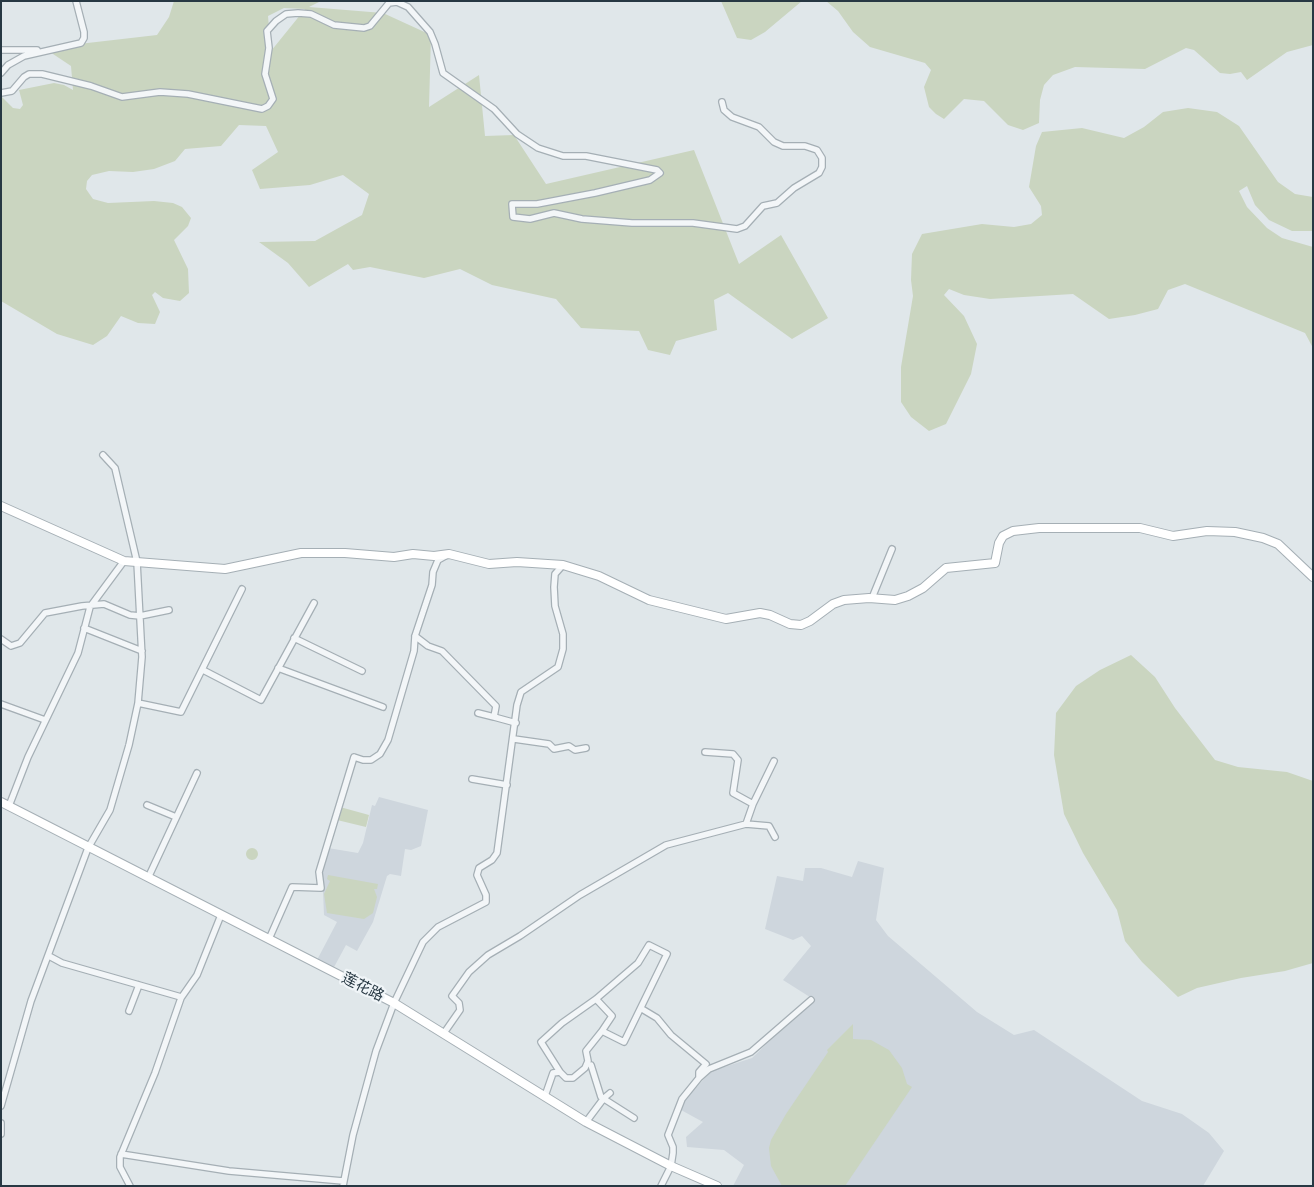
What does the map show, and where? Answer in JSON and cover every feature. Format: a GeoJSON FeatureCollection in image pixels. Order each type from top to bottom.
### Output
{"type":"FeatureCollection","features":[{"type":"Feature","properties":{"kind":"street"},"geometry":{"type":"LineString","coordinates":[[1,50],[49,49],[81,43],[84,38],[76,1]]}},
{"type":"Feature","properties":{"kind":"street"},"geometry":{"type":"LineString","coordinates":[[1,93],[12,91],[29,74],[42,74],[91,86],[122,97],[160,92],[188,94],[262,108],[268,106],[273,98],[265,74],[269,48],[267,31],[276,21],[286,14],[311,14],[334,25],[364,28],[370,26],[389,3],[397,2],[408,7],[430,32],[436,44],[443,74],[494,109],[517,134],[538,148],[563,156],[586,156],[657,170],[660,173],[650,180],[595,193],[537,204],[512,204],[512,217],[530,219],[554,213],[582,219],[693,223],[737,229],[745,226],[756,211],[763,206],[777,203],[794,188],[819,173],[822,167],[822,158],[817,150],[805,146],[784,146],[774,142],[759,127],[732,117],[724,110],[722,102]]}},
{"type":"Feature","properties":{"kind":"street"},"geometry":{"type":"LineString","coordinates":[[1,72],[8,65],[24,56],[49,49]]}},
{"type":"Feature","properties":{"kind":"street"},"geometry":{"type":"LineString","coordinates":[[1,1106],[31,1001],[88,848],[110,810],[129,745],[138,703],[142,651],[137,562],[115,468],[104,455]]}},
{"type":"Feature","properties":{"kind":"street"},"geometry":{"type":"LineString","coordinates":[[1,506],[124,560],[137,562],[225,569],[301,553],[345,553],[394,557],[413,554],[434,556],[449,554],[489,564],[517,562],[563,565],[599,576],[649,600],[726,618],[760,613],[790,624],[800,625],[810,621],[833,604],[844,600],[872,598],[895,600],[923,588],[946,568],[995,563],[999,543],[1003,536],[1013,531],[1039,528],[1140,528],[1174,536],[1207,530],[1235,532],[1263,538],[1278,544],[1313,577]]}},
{"type":"Feature","properties":{"kind":"street"},"geometry":{"type":"LineString","coordinates":[[872,598],[892,549]]}},
{"type":"Feature","properties":{"kind":"street"},"geometry":{"type":"LineString","coordinates":[[270,939],[292,886],[320,888],[319,872],[354,757],[371,760],[380,754],[388,740],[414,651],[415,636],[432,585],[433,572],[438,560],[449,554]]}},
{"type":"Feature","properties":{"kind":"street"},"geometry":{"type":"LineString","coordinates":[[5,804],[78,653],[92,604],[124,560]]}},
{"type":"Feature","properties":{"kind":"street"},"geometry":{"type":"LineString","coordinates":[[121,1154],[219,1170],[343,1184],[376,1051],[394,1004],[428,935],[438,927],[486,902],[486,895],[477,875],[479,868],[492,860],[497,852],[508,785],[517,705],[521,692],[558,667],[563,649],[563,634],[555,606],[554,574],[563,565]]}},
{"type":"Feature","properties":{"kind":"street"},"geometry":{"type":"LineString","coordinates":[[138,703],[181,712],[242,589]]}},
{"type":"Feature","properties":{"kind":"street"},"geometry":{"type":"LineString","coordinates":[[203,670],[261,700],[314,603]]}},
{"type":"Feature","properties":{"kind":"street"},"geometry":{"type":"LineString","coordinates":[[1,639],[11,646],[20,643],[45,613],[92,604],[104,604],[130,615],[140,616],[169,610]]}},
{"type":"Feature","properties":{"kind":"street"},"geometry":{"type":"LineString","coordinates":[[84,628],[142,651]]}},
{"type":"Feature","properties":{"kind":"street"},"geometry":{"type":"LineString","coordinates":[[415,636],[428,646],[442,651],[496,706],[494,717]]}},
{"type":"Feature","properties":{"kind":"street"},"geometry":{"type":"LineString","coordinates":[[294,638],[362,671]]}},
{"type":"Feature","properties":{"kind":"street"},"geometry":{"type":"LineString","coordinates":[[278,668],[383,707]]}},
{"type":"Feature","properties":{"kind":"street"},"geometry":{"type":"LineString","coordinates":[[1,704],[45,720]]}},
{"type":"Feature","properties":{"kind":"street"},"geometry":{"type":"LineString","coordinates":[[478,713],[516,723]]}},
{"type":"Feature","properties":{"kind":"street"},"geometry":{"type":"LineString","coordinates":[[514,739],[549,744],[554,749],[569,746],[575,750],[586,748]]}},
{"type":"Feature","properties":{"kind":"street"},"geometry":{"type":"LineString","coordinates":[[705,752],[733,754],[738,760],[733,794],[753,804]]}},
{"type":"Feature","properties":{"kind":"street"},"geometry":{"type":"LineString","coordinates":[[746,824],[753,804],[774,761]]}},
{"type":"Feature","properties":{"kind":"street"},"geometry":{"type":"LineString","coordinates":[[148,878],[197,772]]}},
{"type":"Feature","properties":{"kind":"street"},"geometry":{"type":"LineString","coordinates":[[472,779],[508,785]]}},
{"type":"Feature","properties":{"kind":"street","name":"莲花路"},"geometry":{"type":"LineString","coordinates":[[5,804],[394,1004],[586,1122],[671,1166],[717,1186]]}},
{"type":"Feature","properties":{"kind":"street"},"geometry":{"type":"LineString","coordinates":[[147,805],[176,817]]}},
{"type":"Feature","properties":{"kind":"street"},"geometry":{"type":"LineString","coordinates":[[444,1033],[460,1010],[459,1003],[452,996],[463,977],[488,955],[520,936],[580,894],[666,845],[746,824],[769,826],[776,837]]}},
{"type":"Feature","properties":{"kind":"street"},"geometry":{"type":"LineString","coordinates":[[130,1186],[120,1167],[121,1154],[155,1072],[181,996],[198,975],[220,915]]}},
{"type":"Feature","properties":{"kind":"street"},"geometry":{"type":"LineString","coordinates":[[596,999],[612,1016],[586,1051],[588,1061],[585,1068],[572,1078],[566,1078],[560,1072],[541,1042],[562,1023],[596,999],[638,964],[649,945],[667,954],[642,1009],[624,1042],[602,1031]]}},
{"type":"Feature","properties":{"kind":"street"},"geometry":{"type":"LineString","coordinates":[[49,956],[62,963],[181,996]]}},
{"type":"Feature","properties":{"kind":"street"},"geometry":{"type":"LineString","coordinates":[[129,1011],[139,985]]}},
{"type":"Feature","properties":{"kind":"street"},"geometry":{"type":"LineString","coordinates":[[661,1186],[671,1166],[673,1147],[668,1135],[682,1099],[698,1078],[709,1069],[751,1052],[811,1000]]}},
{"type":"Feature","properties":{"kind":"street"},"geometry":{"type":"LineString","coordinates":[[642,1009],[657,1018],[671,1036],[706,1064],[699,1072],[698,1078]]}},
{"type":"Feature","properties":{"kind":"street"},"geometry":{"type":"LineString","coordinates":[[591,1065],[602,1099],[634,1118]]}},
{"type":"Feature","properties":{"kind":"street"},"geometry":{"type":"LineString","coordinates":[[545,1096],[553,1073],[560,1072]]}},
{"type":"Feature","properties":{"kind":"street"},"geometry":{"type":"LineString","coordinates":[[586,1122],[602,1099],[610,1094]]}},
{"type":"Feature","properties":{"kind":"street"},"geometry":{"type":"LineString","coordinates":[[1,1123],[1,1134]]}},
{"type":"Feature","properties":{"kind":"shaded area"},"geometry":{"type":"Polygon","coordinates":[[[379,797],[428,810],[421,846],[411,850],[405,849],[401,876],[390,874],[387,876],[373,922],[357,951],[346,945],[333,969],[317,960],[337,922],[324,915],[322,867],[328,848],[358,853],[363,843],[372,805],[375,806],[379,797]]]}},
{"type":"Feature","properties":{"kind":"shaded area"},"geometry":{"type":"Polygon","coordinates":[[[858,861],[884,868],[876,920],[888,936],[977,1012],[1014,1035],[1034,1030],[1142,1101],[1182,1114],[1209,1133],[1224,1151],[1203,1186],[733,1186],[744,1165],[724,1150],[687,1147],[686,1137],[703,1122],[681,1110],[686,1098],[712,1071],[752,1058],[813,999],[783,980],[811,946],[802,936],[793,940],[765,929],[777,876],[803,881],[805,868],[821,868],[852,877],[858,861]]]}},
{"type":"Feature","properties":{"kind":"green space"},"geometry":{"type":"Polygon","coordinates":[[[174,1],[321,1],[309,7],[383,13],[431,35],[429,107],[479,75],[485,136],[514,135],[546,184],[694,150],[739,264],[781,235],[828,318],[792,339],[728,293],[714,300],[717,330],[676,341],[670,355],[648,350],[639,331],[581,328],[556,299],[492,285],[460,269],[424,278],[370,267],[353,270],[348,264],[309,287],[288,263],[259,242],[315,241],[362,215],[369,194],[343,175],[310,185],[260,189],[252,170],[278,152],[266,126],[239,125],[221,146],[185,149],[175,161],[154,169],[133,172],[109,171],[92,175],[87,181],[86,189],[93,199],[108,203],[154,201],[173,203],[182,207],[191,218],[188,226],[174,240],[188,269],[189,293],[180,301],[163,298],[155,292],[152,295],[160,312],[155,324],[138,323],[121,316],[107,336],[93,345],[57,334],[1,301],[1,96],[13,108],[20,109],[23,105],[19,90],[54,83],[64,85],[73,90],[71,66],[44,48],[157,35],[169,17],[174,1]],[[284,8],[268,16],[271,51],[305,9],[284,8]]]}},
{"type":"Feature","properties":{"kind":"green space"},"geometry":{"type":"Polygon","coordinates":[[[721,1],[802,1],[765,32],[751,40],[737,38],[721,1]]]}},
{"type":"Feature","properties":{"kind":"green space"},"geometry":{"type":"Polygon","coordinates":[[[826,1],[1313,1],[1313,45],[1287,52],[1247,80],[1241,72],[1220,73],[1194,50],[1186,48],[1145,69],[1075,67],[1053,75],[1044,85],[1040,100],[1039,123],[1023,130],[1008,125],[984,101],[964,99],[944,119],[936,114],[929,107],[924,87],[931,70],[925,63],[870,47],[853,32],[838,11],[826,1]]]}},
{"type":"Feature","properties":{"kind":"green space"},"geometry":{"type":"Polygon","coordinates":[[[1188,108],[1217,112],[1239,126],[1278,182],[1295,194],[1313,197],[1313,231],[1292,231],[1269,220],[1255,205],[1247,186],[1239,191],[1247,207],[1267,228],[1282,238],[1313,247],[1313,348],[1305,333],[1185,284],[1168,290],[1158,309],[1109,319],[1073,294],[990,299],[964,295],[949,289],[944,295],[964,316],[977,344],[971,374],[946,424],[929,431],[911,417],[901,402],[901,367],[913,296],[911,280],[912,254],[922,234],[982,224],[1014,227],[1031,224],[1042,215],[1041,206],[1029,187],[1036,146],[1042,132],[1082,128],[1124,138],[1144,127],[1163,112],[1188,108]]]}},
{"type":"Feature","properties":{"kind":"green space"},"geometry":{"type":"Polygon","coordinates":[[[1131,655],[1155,677],[1175,708],[1215,760],[1238,767],[1287,772],[1313,781],[1313,963],[1285,971],[1197,988],[1178,997],[1142,962],[1125,941],[1117,910],[1083,853],[1064,814],[1054,755],[1056,713],[1076,686],[1100,670],[1131,655]]]}},
{"type":"Feature","properties":{"kind":"green space"},"geometry":{"type":"Polygon","coordinates":[[[340,807],[369,815],[366,827],[337,820],[340,807]]]}},
{"type":"Feature","properties":{"kind":"green space"},"geometry":{"type":"Polygon","coordinates":[[[250,848],[254,848],[258,854],[254,860],[250,860],[246,856],[246,852],[250,848]]]}},
{"type":"Feature","properties":{"kind":"green space"},"geometry":{"type":"Polygon","coordinates":[[[328,875],[378,884],[377,889],[374,889],[377,897],[373,913],[364,919],[327,913],[324,894],[330,881],[327,879],[328,875]]]}},
{"type":"Feature","properties":{"kind":"green space"},"geometry":{"type":"Polygon","coordinates":[[[853,1024],[853,1039],[871,1040],[889,1050],[902,1068],[907,1084],[912,1087],[845,1186],[782,1186],[771,1166],[769,1148],[771,1140],[786,1114],[828,1052],[827,1050],[853,1024]]]}}]}
